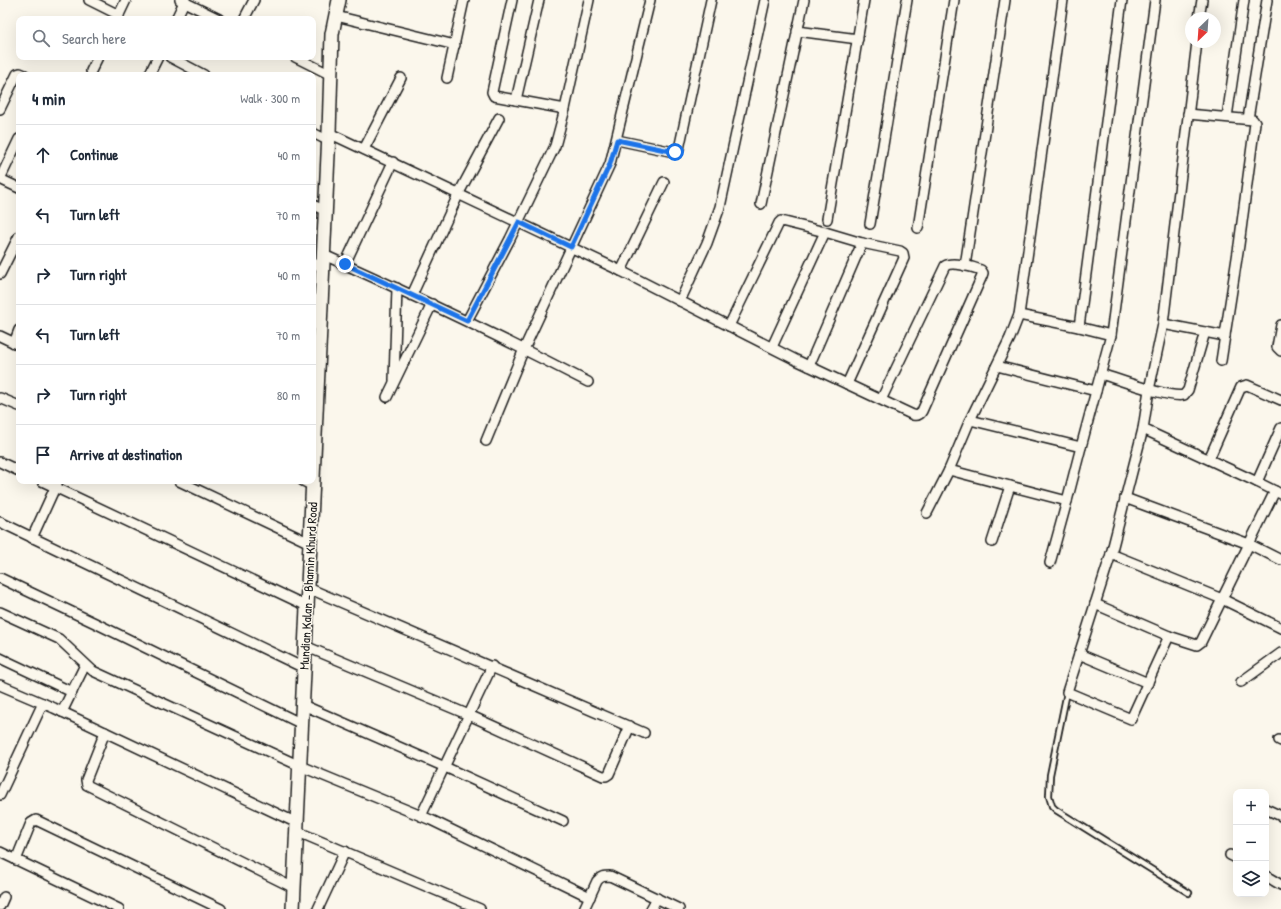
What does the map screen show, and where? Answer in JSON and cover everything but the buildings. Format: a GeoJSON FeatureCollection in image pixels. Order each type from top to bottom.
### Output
{"type":"FeatureCollection","features":[{"type":"Feature","properties":{"kind":"street"},"geometry":{"type":"LineString","coordinates":[[89,0],[116,16]]}},
{"type":"Feature","properties":{"kind":"street"},"geometry":{"type":"LineString","coordinates":[[118,16],[126,0]]}},
{"type":"Feature","properties":{"kind":"street"},"geometry":{"type":"LineString","coordinates":[[246,16],[254,0]]}},
{"type":"Feature","properties":{"kind":"street","name":"Mundian Kalan - Bhamin Khurd Road"},"geometry":{"type":"LineString","coordinates":[[316,339],[318,266],[324,255],[332,34],[339,0]]}},
{"type":"Feature","properties":{"kind":"street"},"geometry":{"type":"LineString","coordinates":[[447,78],[464,0]]}},
{"type":"Feature","properties":{"kind":"street"},"geometry":{"type":"LineString","coordinates":[[512,0],[492,92],[494,96],[565,109]]}},
{"type":"Feature","properties":{"kind":"street"},"geometry":{"type":"LineString","coordinates":[[516,100],[539,0]]}},
{"type":"Feature","properties":{"kind":"street"},"geometry":{"type":"LineString","coordinates":[[467,321],[519,222],[555,146],[565,109],[589,0]]}},
{"type":"Feature","properties":{"kind":"street"},"geometry":{"type":"LineString","coordinates":[[486,441],[524,349],[610,164],[650,0]]}},
{"type":"Feature","properties":{"kind":"street"},"geometry":{"type":"LineString","coordinates":[[617,140],[674,152],[679,149],[711,0]]}},
{"type":"Feature","properties":{"kind":"street"},"geometry":{"type":"LineString","coordinates":[[680,301],[707,243],[720,207],[765,0]]}},
{"type":"Feature","properties":{"kind":"street"},"geometry":{"type":"LineString","coordinates":[[761,204],[804,0]]}},
{"type":"Feature","properties":{"kind":"street"},"geometry":{"type":"LineString","coordinates":[[827,219],[864,0]]}},
{"type":"Feature","properties":{"kind":"street"},"geometry":{"type":"LineString","coordinates":[[870,224],[907,0]]}},
{"type":"Feature","properties":{"kind":"street"},"geometry":{"type":"LineString","coordinates":[[918,228],[954,0]]}},
{"type":"Feature","properties":{"kind":"street"},"geometry":{"type":"LineString","coordinates":[[965,266],[1005,0]]}},
{"type":"Feature","properties":{"kind":"street"},"geometry":{"type":"LineString","coordinates":[[927,513],[949,470],[970,420],[1016,326],[1019,315],[1063,0]]}},
{"type":"Feature","properties":{"kind":"street"},"geometry":{"type":"LineString","coordinates":[[1080,327],[1122,0]]}},
{"type":"Feature","properties":{"kind":"street"},"geometry":{"type":"LineString","coordinates":[[1050,563],[1082,447],[1110,335],[1155,0]]}},
{"type":"Feature","properties":{"kind":"street"},"geometry":{"type":"LineString","coordinates":[[1201,12],[1202,0]]}},
{"type":"Feature","properties":{"kind":"street"},"geometry":{"type":"LineString","coordinates":[[1227,118],[1244,0]]}},
{"type":"Feature","properties":{"kind":"street"},"geometry":{"type":"LineString","coordinates":[[1248,119],[1267,0]]}},
{"type":"Feature","properties":{"kind":"street"},"geometry":{"type":"LineString","coordinates":[[177,16],[183,1],[213,16]]}},
{"type":"Feature","properties":{"kind":"street"},"geometry":{"type":"LineString","coordinates":[[336,16],[455,45]]}},
{"type":"Feature","properties":{"kind":"street"},"geometry":{"type":"LineString","coordinates":[[797,31],[858,39]]}},
{"type":"Feature","properties":{"kind":"street"},"geometry":{"type":"LineString","coordinates":[[1169,636],[1131,719],[1067,692],[1111,554],[1143,429],[1149,390],[1163,324],[1196,48]]}},
{"type":"Feature","properties":{"kind":"street"},"geometry":{"type":"LineString","coordinates":[[91,71],[96,60]]}},
{"type":"Feature","properties":{"kind":"street"},"geometry":{"type":"LineString","coordinates":[[150,72],[156,60]]}},
{"type":"Feature","properties":{"kind":"street"},"geometry":{"type":"LineString","coordinates":[[176,60],[198,72]]}},
{"type":"Feature","properties":{"kind":"street"},"geometry":{"type":"LineString","coordinates":[[301,60],[331,75]]}},
{"type":"Feature","properties":{"kind":"street"},"geometry":{"type":"LineString","coordinates":[[0,109],[16,76]]}},
{"type":"Feature","properties":{"kind":"street"},"geometry":{"type":"LineString","coordinates":[[364,149],[400,78]]}},
{"type":"Feature","properties":{"kind":"street"},"geometry":{"type":"LineString","coordinates":[[1188,114],[1248,119],[1253,120],[1255,123],[1239,245],[1221,361]]}},
{"type":"Feature","properties":{"kind":"street"},"geometry":{"type":"LineString","coordinates":[[412,295],[459,193],[499,118]]}},
{"type":"Feature","properties":{"kind":"street"},"geometry":{"type":"LineString","coordinates":[[316,134],[364,149],[459,193],[621,271],[809,366],[847,384],[881,400],[913,415],[916,416],[921,414],[982,276],[983,273],[980,270],[950,264],[945,266],[881,400]]}},
{"type":"Feature","properties":{"kind":"street"},"geometry":{"type":"LineString","coordinates":[[16,145],[0,179],[16,187]]}},
{"type":"Feature","properties":{"kind":"street"},"geometry":{"type":"LineString","coordinates":[[345,264],[393,162]]}},
{"type":"Feature","properties":{"kind":"street"},"geometry":{"type":"LineString","coordinates":[[621,271],[664,182]]}},
{"type":"Feature","properties":{"kind":"street"},"geometry":{"type":"LineString","coordinates":[[316,206],[326,211]]}},
{"type":"Feature","properties":{"kind":"street"},"geometry":{"type":"LineString","coordinates":[[729,326],[780,221],[783,220],[862,243],[900,251],[904,256],[847,384]]}},
{"type":"Feature","properties":{"kind":"street"},"geometry":{"type":"LineString","coordinates":[[772,347],[825,232]]}},
{"type":"Feature","properties":{"kind":"street"},"geometry":{"type":"LineString","coordinates":[[0,274],[16,242]]}},
{"type":"Feature","properties":{"kind":"street"},"geometry":{"type":"LineString","coordinates":[[809,366],[862,243]]}},
{"type":"Feature","properties":{"kind":"street"},"geometry":{"type":"LineString","coordinates":[[324,255],[432,304],[588,382]]}},
{"type":"Feature","properties":{"kind":"street"},"geometry":{"type":"LineString","coordinates":[[394,383],[398,288]]}},
{"type":"Feature","properties":{"kind":"street"},"geometry":{"type":"LineString","coordinates":[[387,397],[432,304]]}},
{"type":"Feature","properties":{"kind":"street"},"geometry":{"type":"LineString","coordinates":[[1019,315],[1080,327],[1110,335]]}},
{"type":"Feature","properties":{"kind":"street"},"geometry":{"type":"LineString","coordinates":[[1163,324],[1225,336]]}},
{"type":"Feature","properties":{"kind":"street"},"geometry":{"type":"LineString","coordinates":[[1281,325],[1277,347],[1281,351]]}},
{"type":"Feature","properties":{"kind":"street"},"geometry":{"type":"LineString","coordinates":[[1100,374],[1149,390],[1179,396],[1184,395],[1188,390],[1205,332]]}},
{"type":"Feature","properties":{"kind":"street"},"geometry":{"type":"LineString","coordinates":[[0,336],[16,344]]}},
{"type":"Feature","properties":{"kind":"street"},"geometry":{"type":"LineString","coordinates":[[996,366],[1096,391]]}},
{"type":"Feature","properties":{"kind":"street"},"geometry":{"type":"LineString","coordinates":[[1209,460],[1241,387],[1247,385],[1281,400]]}},
{"type":"Feature","properties":{"kind":"street"},"geometry":{"type":"LineString","coordinates":[[0,398],[16,405]]}},
{"type":"Feature","properties":{"kind":"street"},"geometry":{"type":"LineString","coordinates":[[970,420],[1082,447]]}},
{"type":"Feature","properties":{"kind":"street"},"geometry":{"type":"LineString","coordinates":[[1257,482],[1281,428]]}},
{"type":"Feature","properties":{"kind":"street"},"geometry":{"type":"LineString","coordinates":[[1095,604],[1169,636],[1198,645],[1201,642],[1249,544],[1278,492],[1143,429]]}},
{"type":"Feature","properties":{"kind":"street"},"geometry":{"type":"LineString","coordinates":[[0,462],[16,470]]}},
{"type":"Feature","properties":{"kind":"street"},"geometry":{"type":"LineString","coordinates":[[949,470],[1067,501]]}},
{"type":"Feature","properties":{"kind":"street"},"geometry":{"type":"LineString","coordinates":[[32,538],[56,484],[307,606]]}},
{"type":"Feature","properties":{"kind":"street"},"geometry":{"type":"LineString","coordinates":[[185,484],[310,543]]}},
{"type":"Feature","properties":{"kind":"street","name":"Mundian Kalan - Bhamin Khurd Road"},"geometry":{"type":"LineString","coordinates":[[293,909],[310,543],[308,484]]}},
{"type":"Feature","properties":{"kind":"street"},"geometry":{"type":"LineString","coordinates":[[992,542],[1010,486]]}},
{"type":"Feature","properties":{"kind":"street"},"geometry":{"type":"LineString","coordinates":[[1125,498],[1249,544],[1281,560]]}},
{"type":"Feature","properties":{"kind":"street"},"geometry":{"type":"LineString","coordinates":[[0,522],[304,668]]}},
{"type":"Feature","properties":{"kind":"street"},"geometry":{"type":"LineString","coordinates":[[1111,554],[1222,599],[1281,628]]}},
{"type":"Feature","properties":{"kind":"street"},"geometry":{"type":"LineString","coordinates":[[0,578],[302,724]]}},
{"type":"Feature","properties":{"kind":"street"},"geometry":{"type":"LineString","coordinates":[[308,588],[492,666],[644,733]]}},
{"type":"Feature","properties":{"kind":"street"},"geometry":{"type":"LineString","coordinates":[[0,612],[59,639],[92,671],[300,766],[421,816],[590,897]]}},
{"type":"Feature","properties":{"kind":"street"},"geometry":{"type":"LineString","coordinates":[[305,646],[470,715],[603,776],[609,774],[630,726]]}},
{"type":"Feature","properties":{"kind":"street"},"geometry":{"type":"LineString","coordinates":[[1241,682],[1281,653]]}},
{"type":"Feature","properties":{"kind":"street"},"geometry":{"type":"LineString","coordinates":[[1080,654],[1148,682]]}},
{"type":"Feature","properties":{"kind":"street"},"geometry":{"type":"LineString","coordinates":[[0,658],[72,692]]}},
{"type":"Feature","properties":{"kind":"street"},"geometry":{"type":"LineString","coordinates":[[62,712],[85,665]]}},
{"type":"Feature","properties":{"kind":"street"},"geometry":{"type":"LineString","coordinates":[[421,816],[492,666]]}},
{"type":"Feature","properties":{"kind":"street"},"geometry":{"type":"LineString","coordinates":[[0,685],[105,732],[345,851],[480,909]]}},
{"type":"Feature","properties":{"kind":"street"},"geometry":{"type":"LineString","coordinates":[[0,794],[43,703]]}},
{"type":"Feature","properties":{"kind":"street"},"geometry":{"type":"LineString","coordinates":[[303,705],[445,767],[563,821]]}},
{"type":"Feature","properties":{"kind":"street"},"geometry":{"type":"LineString","coordinates":[[105,732],[86,780],[87,785],[294,888]]}},
{"type":"Feature","properties":{"kind":"street"},"geometry":{"type":"LineString","coordinates":[[1269,810],[1281,816]]}},
{"type":"Feature","properties":{"kind":"street"},"geometry":{"type":"LineString","coordinates":[[16,860],[31,823],[32,821],[36,820],[221,909]]}},
{"type":"Feature","properties":{"kind":"street"},"geometry":{"type":"LineString","coordinates":[[318,909],[345,851]]}},
{"type":"Feature","properties":{"kind":"street"},"geometry":{"type":"LineString","coordinates":[[0,852],[119,909]]}},
{"type":"Feature","properties":{"kind":"street"},"geometry":{"type":"LineString","coordinates":[[584,909],[597,881],[604,876],[610,876],[679,909]]}},
{"type":"Feature","properties":{"kind":"street"},"geometry":{"type":"LineString","coordinates":[[1269,878],[1281,885]]}},
{"type":"Feature","properties":{"kind":"street"},"geometry":{"type":"LineString","coordinates":[[651,909],[657,898]]}},
{"type":"Feature","properties":{"kind":"lane"},"geometry":{"type":"LineString","coordinates":[[1067,692],[1050,775],[1049,796],[1052,806],[1056,810],[1189,893]]}},
{"type":"Feature","properties":{"kind":"route"},"geometry":{"type":"LineString","coordinates":[[345,264],[467,321],[519,222],[571,247],[610,164],[617,140],[675,152]]}}]}
